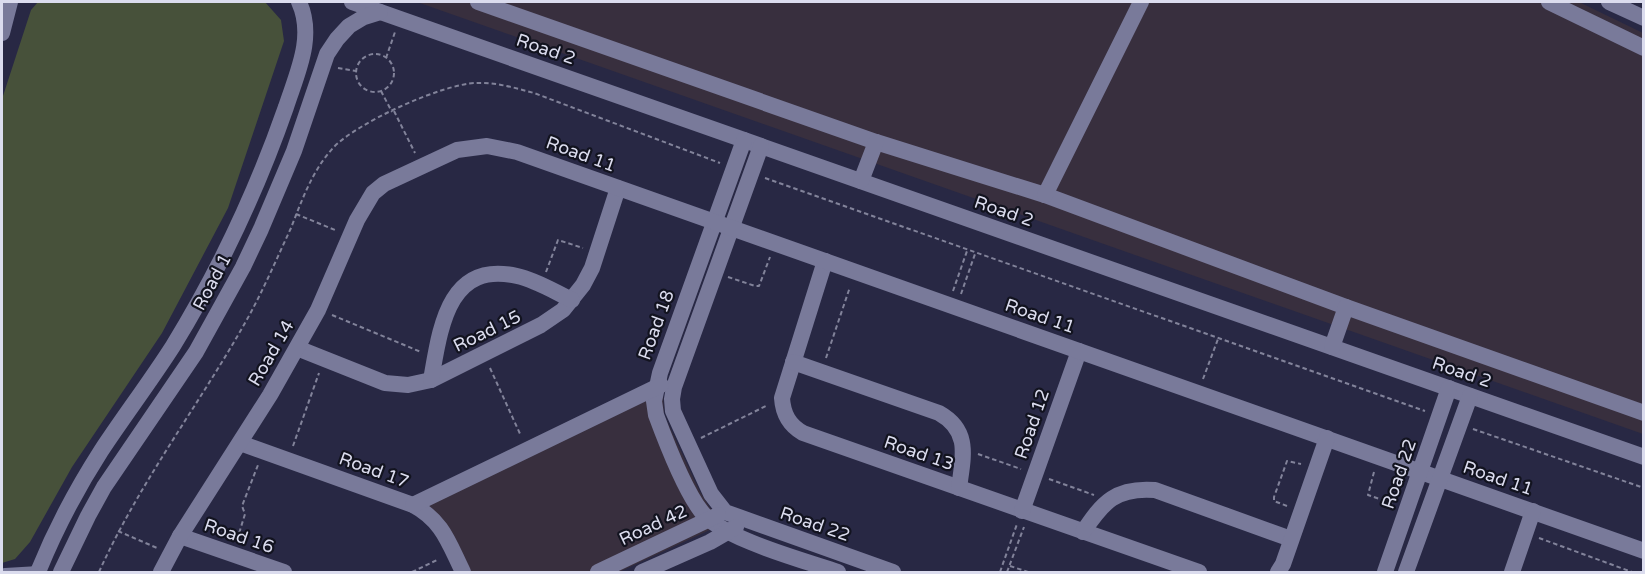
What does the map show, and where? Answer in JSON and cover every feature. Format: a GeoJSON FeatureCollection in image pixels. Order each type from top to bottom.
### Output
{"type":"FeatureCollection","features":[{"type":"Feature","properties":{"kind":"street"},"geometry":{"type":"LineString","coordinates":[[2,33],[10,2]]}},
{"type":"Feature","properties":{"kind":"street","name":"Road 1"},"geometry":{"type":"LineString","coordinates":[[38,571],[76,492],[174,343],[209,283],[248,204],[265,164],[301,62],[305,44],[305,25],[299,2]]}},
{"type":"Feature","properties":{"kind":"street","name":"Road 2"},"geometry":{"type":"LineString","coordinates":[[352,2],[1644,457]]}},
{"type":"Feature","properties":{"kind":"street","name":"Road 2"},"geometry":{"type":"LineString","coordinates":[[478,2],[876,141],[1045,195],[1346,308],[1644,413]]}},
{"type":"Feature","properties":{"kind":"street"},"geometry":{"type":"LineString","coordinates":[[1045,195],[1141,2]]}},
{"type":"Feature","properties":{"kind":"street"},"geometry":{"type":"LineString","coordinates":[[1549,2],[1644,48]]}},
{"type":"Feature","properties":{"kind":"street"},"geometry":{"type":"LineString","coordinates":[[1609,2],[1644,18]]}},
{"type":"Feature","properties":{"kind":"street","name":"Road 1"},"geometry":{"type":"LineString","coordinates":[[61,573],[104,487],[196,351],[243,267],[282,180],[327,54],[349,26],[364,17],[380,12]]}},
{"type":"Feature","properties":{"kind":"street","name":"Road 18"},"geometry":{"type":"LineString","coordinates":[[709,519],[693,499],[656,415],[654,400],[656,387],[744,140]]}},
{"type":"Feature","properties":{"kind":"street"},"geometry":{"type":"LineString","coordinates":[[861,181],[876,141]]}},
{"type":"Feature","properties":{"kind":"street","name":"Road 11"},"geometry":{"type":"LineString","coordinates":[[422,166],[457,150],[472,147],[495,146],[517,152],[1644,550]]}},
{"type":"Feature","properties":{"kind":"street"},"geometry":{"type":"LineString","coordinates":[[725,512],[711,494],[687,444],[673,411],[673,393],[761,146]]}},
{"type":"Feature","properties":{"kind":"street","name":"Road 14"},"geometry":{"type":"LineString","coordinates":[[161,573],[180,536],[240,443],[318,310],[363,207],[373,193],[384,184],[422,166]]}},
{"type":"Feature","properties":{"kind":"street","name":"Road 15"},"geometry":{"type":"LineString","coordinates":[[297,348],[385,383],[397,385],[420,384],[484,354],[541,325],[558,314],[572,300],[584,285],[618,188]]}},
{"type":"Feature","properties":{"kind":"street"},"geometry":{"type":"LineString","coordinates":[[782,398],[825,261]]}},
{"type":"Feature","properties":{"kind":"street"},"geometry":{"type":"LineString","coordinates":[[431,380],[439,336],[450,302],[460,289],[473,280],[488,274],[520,276],[572,300]]}},
{"type":"Feature","properties":{"kind":"street"},"geometry":{"type":"LineString","coordinates":[[1332,347],[1346,308]]}},
{"type":"Feature","properties":{"kind":"street","name":"Road 12"},"geometry":{"type":"LineString","coordinates":[[1025,512],[1079,351]]}},
{"type":"Feature","properties":{"kind":"street"},"geometry":{"type":"LineString","coordinates":[[793,362],[939,413],[949,419],[957,428],[962,439],[959,488]]}},
{"type":"Feature","properties":{"kind":"street"},"geometry":{"type":"LineString","coordinates":[[413,505],[678,376]]}},
{"type":"Feature","properties":{"kind":"street","name":"Road 22"},"geometry":{"type":"LineString","coordinates":[[1385,573],[1449,388]]}},
{"type":"Feature","properties":{"kind":"street"},"geometry":{"type":"LineString","coordinates":[[1406,573],[1470,396]]}},
{"type":"Feature","properties":{"kind":"street","name":"Road 13"},"geometry":{"type":"LineString","coordinates":[[782,398],[785,415],[795,429],[803,433],[1199,573]]}},
{"type":"Feature","properties":{"kind":"street"},"geometry":{"type":"LineString","coordinates":[[1278,573],[1327,438]]}},
{"type":"Feature","properties":{"kind":"street","name":"Road 17"},"geometry":{"type":"LineString","coordinates":[[240,443],[413,505],[426,512],[436,522],[463,573]]}},
{"type":"Feature","properties":{"kind":"street"},"geometry":{"type":"LineString","coordinates":[[1083,532],[1100,508],[1112,497],[1125,491],[1140,489],[1155,490],[1292,539]]}},
{"type":"Feature","properties":{"kind":"street"},"geometry":{"type":"LineString","coordinates":[[1512,573],[1533,511]]}},
{"type":"Feature","properties":{"kind":"street","name":"Road 22"},"geometry":{"type":"LineString","coordinates":[[725,512],[893,573]]}},
{"type":"Feature","properties":{"kind":"street","name":"Road 42"},"geometry":{"type":"LineString","coordinates":[[608,570],[725,512]]}},
{"type":"Feature","properties":{"kind":"street","name":"Road 22"},"geometry":{"type":"LineString","coordinates":[[709,519],[728,532],[838,573]]}},
{"type":"Feature","properties":{"kind":"street"},"geometry":{"type":"LineString","coordinates":[[642,573],[728,532],[746,520]]}},
{"type":"Feature","properties":{"kind":"street","name":"Road 16"},"geometry":{"type":"LineString","coordinates":[[180,536],[284,573]]}},
{"type":"Feature","properties":{"kind":"lane"},"geometry":{"type":"LineString","coordinates":[[5,573],[38,571]]}},
{"type":"Feature","properties":{"kind":"path"},"geometry":{"type":"LineString","coordinates":[[386,58],[399,18]]}},
{"type":"Feature","properties":{"kind":"path"},"geometry":{"type":"LineString","coordinates":[[376,54],[386,58],[392,66],[394,76],[390,85],[381,91],[372,92],[363,88],[358,80],[357,65],[364,57],[376,54]]}},
{"type":"Feature","properties":{"kind":"path"},"geometry":{"type":"LineString","coordinates":[[99,573],[117,531],[238,335],[312,177],[334,147],[358,129],[420,98],[446,88],[476,83],[504,84],[534,93],[734,168]]}},
{"type":"Feature","properties":{"kind":"path"},"geometry":{"type":"LineString","coordinates":[[381,91],[422,166]]}},
{"type":"Feature","properties":{"kind":"path"},"geometry":{"type":"LineString","coordinates":[[751,173],[1440,416]]}},
{"type":"Feature","properties":{"kind":"path"},"geometry":{"type":"LineString","coordinates":[[296,214],[350,237]]}},
{"type":"Feature","properties":{"kind":"path"},"geometry":{"type":"LineString","coordinates":[[540,285],[558,240],[597,252]]}},
{"type":"Feature","properties":{"kind":"path"},"geometry":{"type":"LineString","coordinates":[[716,273],[759,286],[774,243]]}},
{"type":"Feature","properties":{"kind":"path"},"geometry":{"type":"LineString","coordinates":[[952,306],[968,250]]}},
{"type":"Feature","properties":{"kind":"path"},"geometry":{"type":"LineString","coordinates":[[952,306],[976,253]]}},
{"type":"Feature","properties":{"kind":"path"},"geometry":{"type":"LineString","coordinates":[[822,372],[855,272]]}},
{"type":"Feature","properties":{"kind":"path"},"geometry":{"type":"LineString","coordinates":[[318,310],[435,357]]}},
{"type":"Feature","properties":{"kind":"path"},"geometry":{"type":"LineString","coordinates":[[1205,373],[1218,338]]}},
{"type":"Feature","properties":{"kind":"path"},"geometry":{"type":"LineString","coordinates":[[484,354],[528,450]]}},
{"type":"Feature","properties":{"kind":"path"},"geometry":{"type":"LineString","coordinates":[[288,460],[324,359]]}},
{"type":"Feature","properties":{"kind":"path"},"geometry":{"type":"LineString","coordinates":[[687,444],[782,398]]}},
{"type":"Feature","properties":{"kind":"path"},"geometry":{"type":"LineString","coordinates":[[1460,424],[1644,488]]}},
{"type":"Feature","properties":{"kind":"path"},"geometry":{"type":"LineString","coordinates":[[233,555],[245,514],[242,506],[264,452]]}},
{"type":"Feature","properties":{"kind":"path"},"geometry":{"type":"LineString","coordinates":[[1379,457],[1367,491],[1368,495],[1408,509]]}},
{"type":"Feature","properties":{"kind":"path"},"geometry":{"type":"LineString","coordinates":[[1301,511],[1276,502],[1274,497],[1287,461],[1316,468]]}},
{"type":"Feature","properties":{"kind":"path"},"geometry":{"type":"LineString","coordinates":[[1007,573],[1025,512]]}},
{"type":"Feature","properties":{"kind":"path"},"geometry":{"type":"LineString","coordinates":[[1000,573],[1025,512]]}},
{"type":"Feature","properties":{"kind":"path"},"geometry":{"type":"LineString","coordinates":[[117,531],[171,554]]}},
{"type":"Feature","properties":{"kind":"path"},"geometry":{"type":"LineString","coordinates":[[1526,532],[1632,573]]}},
{"type":"Feature","properties":{"kind":"path"},"geometry":{"type":"LineString","coordinates":[[412,573],[453,553]]}},
{"type":"Feature","properties":{"kind":"path"},"geometry":{"type":"LineString","coordinates":[[1010,566],[1028,573]]}},
{"type":"Feature","properties":{"kind":"shaded area"},"geometry":{"type":"Polygon","coordinates":[[[417,2],[1579,2],[1643,33],[1643,434],[417,2]]]}},
{"type":"Feature","properties":{"kind":"shaded area"},"geometry":{"type":"Polygon","coordinates":[[[663,394],[664,415],[699,490],[710,508],[725,523],[619,572],[456,572],[436,532],[406,500],[663,394]]]}},
{"type":"Feature","properties":{"kind":"green space"},"geometry":{"type":"Polygon","coordinates":[[[38,2],[265,2],[281,20],[284,41],[228,208],[162,333],[72,467],[30,542],[15,559],[2,563],[2,99],[31,10],[38,2]]]}}]}
